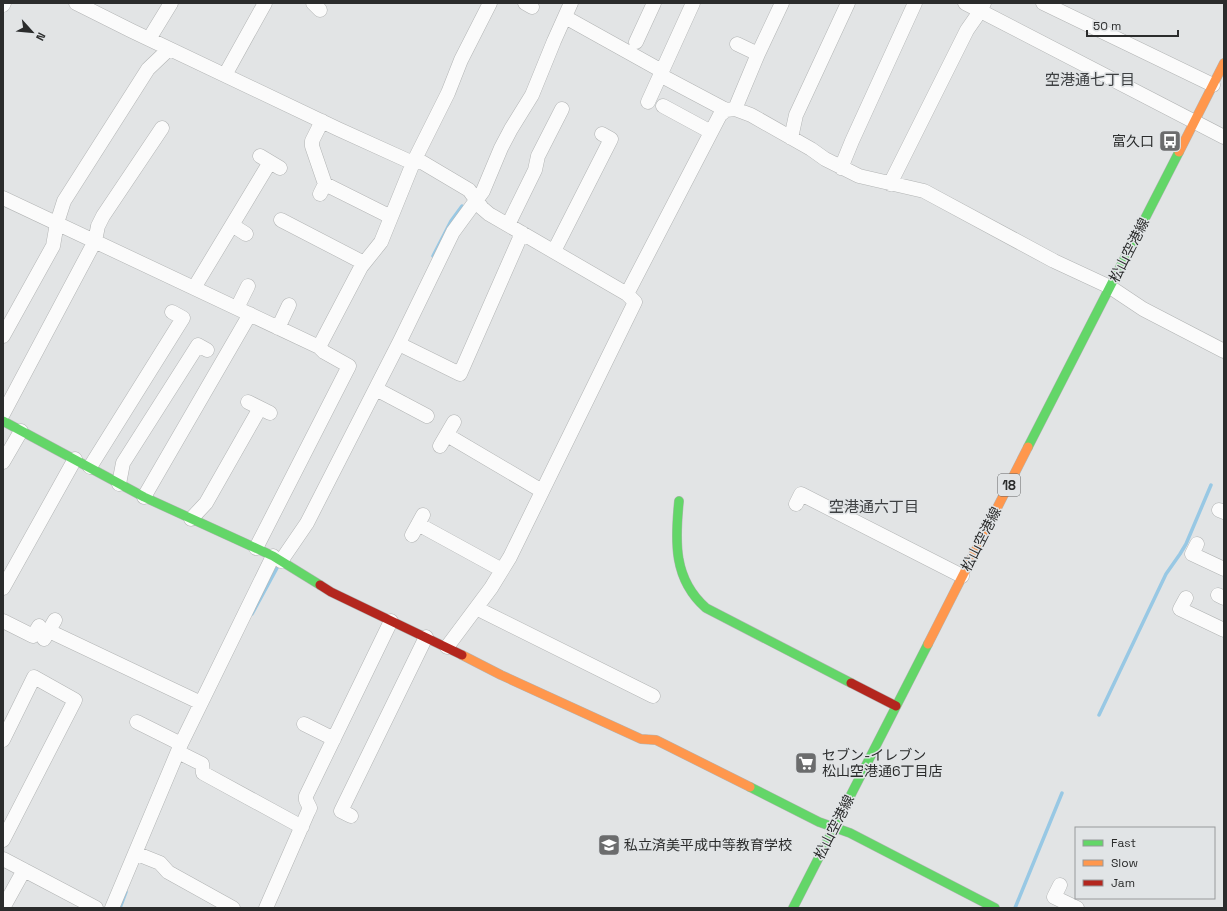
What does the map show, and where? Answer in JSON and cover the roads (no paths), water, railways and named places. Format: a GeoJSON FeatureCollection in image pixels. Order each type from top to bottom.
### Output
{"type":"FeatureCollection","features":[{"type":"Feature","properties":{"kind":"street"},"geometry":{"type":"LineString","coordinates":[[76,3],[96,7],[149,39],[169,49],[322,121],[414,160],[469,190],[476,201],[488,214],[627,294],[635,302],[502,570],[491,588],[447,647]]}},
{"type":"Feature","properties":{"kind":"street"},"geometry":{"type":"LineString","coordinates":[[149,39],[171,3]]}},
{"type":"Feature","properties":{"kind":"street"},"geometry":{"type":"LineString","coordinates":[[225,75],[264,3]]}},
{"type":"Feature","properties":{"kind":"street"},"geometry":{"type":"LineString","coordinates":[[319,347],[364,263],[381,242],[414,160],[448,93],[461,60],[490,3]]}},
{"type":"Feature","properties":{"kind":"street"},"geometry":{"type":"LineString","coordinates":[[112,908],[140,855],[202,703],[277,559],[306,523],[399,344],[453,232],[476,201],[490,177],[510,129],[532,95],[554,40],[571,3]]}},
{"type":"Feature","properties":{"kind":"street"},"geometry":{"type":"LineString","coordinates":[[642,38],[654,3]]}},
{"type":"Feature","properties":{"kind":"street"},"geometry":{"type":"LineString","coordinates":[[648,102],[693,3]]}},
{"type":"Feature","properties":{"kind":"street"},"geometry":{"type":"LineString","coordinates":[[627,294],[711,132],[720,116],[730,110],[782,3]]}},
{"type":"Feature","properties":{"kind":"street"},"geometry":{"type":"LineString","coordinates":[[791,138],[796,115],[848,3]]}},
{"type":"Feature","properties":{"kind":"street"},"geometry":{"type":"LineString","coordinates":[[841,168],[915,3]]}},
{"type":"Feature","properties":{"kind":"street"},"geometry":{"type":"LineString","coordinates":[[965,3],[982,7],[1224,137]]}},
{"type":"Feature","properties":{"kind":"street"},"geometry":{"type":"LineString","coordinates":[[1044,3],[1113,32],[1213,85]]}},
{"type":"Feature","properties":{"kind":"street"},"geometry":{"type":"LineString","coordinates":[[890,184],[916,121],[946,63],[982,7]]}},
{"type":"Feature","properties":{"kind":"street"},"geometry":{"type":"LineString","coordinates":[[565,17],[661,73],[730,110],[751,115],[841,168],[859,176],[924,191],[1054,261],[1110,287],[1143,309],[1224,351]]}},
{"type":"Feature","properties":{"kind":"street"},"geometry":{"type":"LineString","coordinates":[[737,44],[758,54]]}},
{"type":"Feature","properties":{"kind":"street"},"geometry":{"type":"LineString","coordinates":[[3,336],[23,287],[53,246],[57,223],[64,201],[148,69],[169,49]]}},
{"type":"Feature","properties":{"kind":"street","name":"松山空港線"},"geometry":{"type":"LineString","coordinates":[[793,908],[1224,63]]}},
{"type":"Feature","properties":{"kind":"street"},"geometry":{"type":"LineString","coordinates":[[663,106],[711,132]]}},
{"type":"Feature","properties":{"kind":"street"},"geometry":{"type":"LineString","coordinates":[[508,225],[535,170],[538,156],[562,109]]}},
{"type":"Feature","properties":{"kind":"street"},"geometry":{"type":"LineString","coordinates":[[322,121],[312,141],[312,146],[323,189],[391,217]]}},
{"type":"Feature","properties":{"kind":"street"},"geometry":{"type":"LineString","coordinates":[[554,251],[590,193],[611,139],[602,134]]}},
{"type":"Feature","properties":{"kind":"street"},"geometry":{"type":"LineString","coordinates":[[3,414],[95,241],[98,226],[128,189],[161,138]]}},
{"type":"Feature","properties":{"kind":"street"},"geometry":{"type":"LineString","coordinates":[[194,288],[270,162]]}},
{"type":"Feature","properties":{"kind":"street"},"geometry":{"type":"LineString","coordinates":[[3,198],[319,347],[324,352],[349,366],[256,548]]}},
{"type":"Feature","properties":{"kind":"street"},"geometry":{"type":"LineString","coordinates":[[291,220],[364,263]]}},
{"type":"Feature","properties":{"kind":"street"},"geometry":{"type":"LineString","coordinates":[[232,225],[246,234]]}},
{"type":"Feature","properties":{"kind":"street"},"geometry":{"type":"LineString","coordinates":[[399,344],[460,374],[522,233]]}},
{"type":"Feature","properties":{"kind":"street"},"geometry":{"type":"LineString","coordinates":[[237,308],[248,286]]}},
{"type":"Feature","properties":{"kind":"street"},"geometry":{"type":"LineString","coordinates":[[278,328],[289,305]]}},
{"type":"Feature","properties":{"kind":"street"},"geometry":{"type":"LineString","coordinates":[[90,467],[121,406],[151,358],[183,318],[172,312]]}},
{"type":"Feature","properties":{"kind":"street"},"geometry":{"type":"LineString","coordinates":[[144,497],[250,314]]}},
{"type":"Feature","properties":{"kind":"street"},"geometry":{"type":"LineString","coordinates":[[119,484],[123,463],[146,438],[179,386],[198,345],[207,350]]}},
{"type":"Feature","properties":{"kind":"street"},"geometry":{"type":"LineString","coordinates":[[376,389],[427,416]]}},
{"type":"Feature","properties":{"kind":"street"},"geometry":{"type":"LineString","coordinates":[[191,519],[226,480],[259,408]]}},
{"type":"Feature","properties":{"kind":"street"},"geometry":{"type":"LineString","coordinates":[[3,421],[144,497],[256,548],[331,592],[447,647],[501,676],[641,739],[656,740],[819,822],[850,833],[995,908]]}},
{"type":"Feature","properties":{"kind":"street"},"geometry":{"type":"LineString","coordinates":[[454,422],[443,441],[542,491]]}},
{"type":"Feature","properties":{"kind":"street"},"geometry":{"type":"LineString","coordinates":[[3,462],[21,431]]}},
{"type":"Feature","properties":{"kind":"street"},"geometry":{"type":"LineString","coordinates":[[3,588],[75,459]]}},
{"type":"Feature","properties":{"kind":"street"},"geometry":{"type":"LineString","coordinates":[[796,504],[801,494],[844,509],[888,545],[962,576]]}},
{"type":"Feature","properties":{"kind":"street"},"geometry":{"type":"LineString","coordinates":[[679,500],[676,526],[676,551],[680,569],[686,584],[700,604],[896,706]]}},
{"type":"Feature","properties":{"kind":"street"},"geometry":{"type":"LineString","coordinates":[[418,525],[502,570]]}},
{"type":"Feature","properties":{"kind":"street"},"geometry":{"type":"LineString","coordinates":[[1197,544],[1192,554],[1224,570]]}},
{"type":"Feature","properties":{"kind":"street"},"geometry":{"type":"LineString","coordinates":[[1186,598],[1180,609],[1224,630]]}},
{"type":"Feature","properties":{"kind":"street"},"geometry":{"type":"LineString","coordinates":[[476,608],[530,641],[591,672],[636,694],[653,696]]}},
{"type":"Feature","properties":{"kind":"street"},"geometry":{"type":"LineString","coordinates":[[3,621],[33,636],[47,629],[128,675],[202,703]]}},
{"type":"Feature","properties":{"kind":"street"},"geometry":{"type":"LineString","coordinates":[[266,908],[310,808],[306,800],[306,796],[391,621]]}},
{"type":"Feature","properties":{"kind":"street"},"geometry":{"type":"LineString","coordinates":[[351,816],[341,810],[426,637]]}},
{"type":"Feature","properties":{"kind":"street"},"geometry":{"type":"LineString","coordinates":[[3,740],[34,676],[75,700],[3,840]]}},
{"type":"Feature","properties":{"kind":"street"},"geometry":{"type":"LineString","coordinates":[[137,722],[202,764],[203,773],[302,827]]}},
{"type":"Feature","properties":{"kind":"street"},"geometry":{"type":"LineString","coordinates":[[304,724],[334,739]]}},
{"type":"Feature","properties":{"kind":"street"},"geometry":{"type":"LineString","coordinates":[[140,855],[160,863],[168,872],[233,908]]}},
{"type":"Feature","properties":{"kind":"street"},"geometry":{"type":"LineString","coordinates":[[3,859],[96,908]]}},
{"type":"Feature","properties":{"kind":"street"},"geometry":{"type":"LineString","coordinates":[[4,908],[24,870]]}},
{"type":"Feature","properties":{"kind":"street"},"geometry":{"type":"LineString","coordinates":[[1060,885],[1054,897],[1077,908]]}},
{"type":"Feature","properties":{"kind":"waterway"},"geometry":{"type":"LineString","coordinates":[[433,256],[451,221],[462,206]]}},
{"type":"Feature","properties":{"kind":"waterway"},"geometry":{"type":"LineString","coordinates":[[1099,715],[1166,574],[1186,544],[1211,485]]}},
{"type":"Feature","properties":{"kind":"waterway"},"geometry":{"type":"LineString","coordinates":[[252,614],[277,568]]}},
{"type":"Feature","properties":{"kind":"waterway"},"geometry":{"type":"LineString","coordinates":[[1015,908],[1062,793]]}},
{"type":"Feature","properties":{"kind":"waterway"},"geometry":{"type":"LineString","coordinates":[[120,908],[126,892]]}},
{"type":"Feature","properties":{"kind":"place","name":"富久口"},"geometry":{"type":"Point","coordinates":[1170,141]}},
{"type":"Feature","properties":{"kind":"place","name":"セブン-イレブン 松山空港通6丁目店"},"geometry":{"type":"Point","coordinates":[806,763]}},
{"type":"Feature","properties":{"kind":"place","name":"私立済美平成中等教育学校"},"geometry":{"type":"Point","coordinates":[609,845]}},
{"type":"Feature","properties":{"kind":"district","name":"空港通七丁目"},"geometry":{"type":"Point","coordinates":[1090,79]}},
{"type":"Feature","properties":{"kind":"district","name":"空港通六丁目"},"geometry":{"type":"Point","coordinates":[874,506]}}]}
